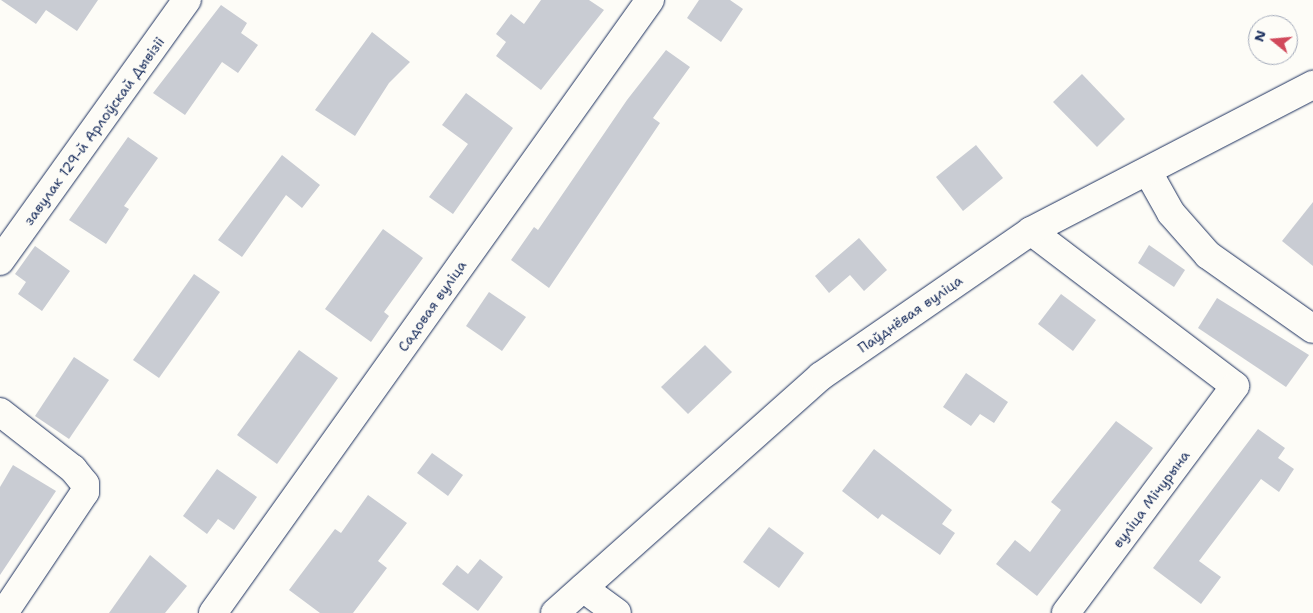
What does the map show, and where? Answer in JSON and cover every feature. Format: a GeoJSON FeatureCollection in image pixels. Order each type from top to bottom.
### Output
{"type":"FeatureCollection","features":[{"type":"Feature","properties":{"kind":"street","name":"завулак 129-й Арлоўскай Дывізіі"},"geometry":{"type":"LineString","coordinates":[[0,261],[187,0]]}},
{"type":"Feature","properties":{"kind":"street","name":"Садовая вуліца"},"geometry":{"type":"LineString","coordinates":[[213,613],[650,0]]}},
{"type":"Feature","properties":{"kind":"street","name":"Паўднёвая вуліца"},"geometry":{"type":"LineString","coordinates":[[555,613],[821,376],[1031,231],[1148,172],[1313,84]]}},
{"type":"Feature","properties":{"kind":"street"},"geometry":{"type":"LineString","coordinates":[[1148,172],[1171,213],[1208,255],[1313,329]]}},
{"type":"Feature","properties":{"kind":"street","name":"вуліца Мічурына"},"geometry":{"type":"LineString","coordinates":[[1031,231],[1235,386],[1066,613]]}},
{"type":"Feature","properties":{"kind":"street"},"geometry":{"type":"LineString","coordinates":[[0,412],[73,469],[85,484],[86,492],[4,613]]}},
{"type":"Feature","properties":{"kind":"street"},"geometry":{"type":"LineString","coordinates":[[583,588],[617,613]]}},
{"type":"Feature","properties":{"kind":"building"},"geometry":{"type":"Polygon","coordinates":[[[1,0],[98,0],[77,31],[46,10],[36,24],[1,0]]]}},
{"type":"Feature","properties":{"kind":"building"},"geometry":{"type":"Polygon","coordinates":[[[541,0],[589,0],[604,10],[541,90],[496,56],[506,42],[496,34],[511,14],[524,24],[541,0]]]}},
{"type":"Feature","properties":{"kind":"building"},"geometry":{"type":"Polygon","coordinates":[[[699,0],[730,0],[743,9],[721,42],[687,18],[699,0]]]}},
{"type":"Feature","properties":{"kind":"building"},"geometry":{"type":"Polygon","coordinates":[[[221,5],[247,23],[241,33],[258,45],[238,73],[222,62],[185,115],[153,93],[221,5]]]}},
{"type":"Feature","properties":{"kind":"building"},"geometry":{"type":"Polygon","coordinates":[[[372,32],[410,62],[389,83],[355,136],[315,110],[372,32]]]}},
{"type":"Feature","properties":{"kind":"building"},"geometry":{"type":"Polygon","coordinates":[[[666,50],[690,67],[653,118],[660,123],[549,288],[511,260],[534,227],[538,230],[627,100],[666,50]]]}},
{"type":"Feature","properties":{"kind":"building"},"geometry":{"type":"Polygon","coordinates":[[[1082,74],[1125,119],[1097,147],[1053,102],[1082,74]]]}},
{"type":"Feature","properties":{"kind":"building"},"geometry":{"type":"Polygon","coordinates":[[[466,93],[513,128],[453,214],[429,197],[468,144],[442,125],[466,93]]]}},
{"type":"Feature","properties":{"kind":"building"},"geometry":{"type":"Polygon","coordinates":[[[128,137],[158,158],[124,206],[129,209],[106,244],[69,220],[128,137]]]}},
{"type":"Feature","properties":{"kind":"building"},"geometry":{"type":"Polygon","coordinates":[[[976,145],[1003,178],[963,211],[936,177],[976,145]]]}},
{"type":"Feature","properties":{"kind":"building"},"geometry":{"type":"Polygon","coordinates":[[[282,155],[320,185],[302,208],[286,195],[242,257],[218,240],[282,155]]]}},
{"type":"Feature","properties":{"kind":"building"},"geometry":{"type":"Polygon","coordinates":[[[1313,202],[1313,266],[1282,241],[1313,202]]]}},
{"type":"Feature","properties":{"kind":"building"},"geometry":{"type":"Polygon","coordinates":[[[383,229],[423,258],[384,312],[389,316],[371,342],[325,309],[383,229]]]}},
{"type":"Feature","properties":{"kind":"building"},"geometry":{"type":"Polygon","coordinates":[[[859,238],[887,270],[864,291],[850,275],[829,293],[815,276],[859,238]]]}},
{"type":"Feature","properties":{"kind":"building"},"geometry":{"type":"Polygon","coordinates":[[[1149,245],[1185,270],[1174,287],[1138,263],[1149,245]]]}},
{"type":"Feature","properties":{"kind":"building"},"geometry":{"type":"Polygon","coordinates":[[[35,246],[70,271],[42,311],[18,294],[26,282],[15,274],[35,246]]]}},
{"type":"Feature","properties":{"kind":"building"},"geometry":{"type":"Polygon","coordinates":[[[194,274],[220,292],[159,378],[133,360],[194,274]]]}},
{"type":"Feature","properties":{"kind":"building"},"geometry":{"type":"Polygon","coordinates":[[[489,292],[526,317],[502,351],[466,326],[489,292]]]}},
{"type":"Feature","properties":{"kind":"building"},"geometry":{"type":"Polygon","coordinates":[[[1061,294],[1096,320],[1073,351],[1038,324],[1061,294]]]}},
{"type":"Feature","properties":{"kind":"building"},"geometry":{"type":"Polygon","coordinates":[[[1217,298],[1309,355],[1286,387],[1198,328],[1217,298]]]}},
{"type":"Feature","properties":{"kind":"building"},"geometry":{"type":"Polygon","coordinates":[[[705,345],[732,372],[688,414],[661,387],[705,345]]]}},
{"type":"Feature","properties":{"kind":"building"},"geometry":{"type":"Polygon","coordinates":[[[299,350],[338,378],[277,464],[237,435],[299,350]]]}},
{"type":"Feature","properties":{"kind":"building"},"geometry":{"type":"Polygon","coordinates":[[[74,357],[109,380],[69,439],[35,416],[74,357]]]}},
{"type":"Feature","properties":{"kind":"building"},"geometry":{"type":"Polygon","coordinates":[[[966,373],[1008,402],[994,423],[980,414],[971,426],[943,407],[966,373]]]}},
{"type":"Feature","properties":{"kind":"building"},"geometry":{"type":"Polygon","coordinates":[[[1116,421],[1153,448],[1037,596],[996,564],[1015,540],[1030,552],[1061,510],[1051,502],[1116,421]]]}},
{"type":"Feature","properties":{"kind":"building"},"geometry":{"type":"Polygon","coordinates":[[[1258,429],[1285,448],[1278,458],[1294,469],[1279,492],[1261,479],[1199,561],[1221,577],[1201,604],[1153,568],[1258,429]]]}},
{"type":"Feature","properties":{"kind":"building"},"geometry":{"type":"Polygon","coordinates":[[[874,449],[952,510],[942,524],[955,533],[940,555],[882,514],[878,519],[842,491],[874,449]]]}},
{"type":"Feature","properties":{"kind":"building"},"geometry":{"type":"Polygon","coordinates":[[[432,453],[463,475],[448,496],[417,473],[432,453]]]}},
{"type":"Feature","properties":{"kind":"building"},"geometry":{"type":"Polygon","coordinates":[[[13,465],[56,491],[0,575],[0,487],[13,465]]]}},
{"type":"Feature","properties":{"kind":"building"},"geometry":{"type":"Polygon","coordinates":[[[217,469],[257,497],[234,530],[218,519],[207,534],[183,516],[217,469]]]}},
{"type":"Feature","properties":{"kind":"building"},"geometry":{"type":"Polygon","coordinates":[[[368,495],[407,523],[378,561],[387,568],[353,613],[320,613],[289,590],[335,529],[341,533],[368,495]]]}},
{"type":"Feature","properties":{"kind":"building"},"geometry":{"type":"Polygon","coordinates":[[[769,527],[804,553],[779,588],[743,562],[769,527]]]}},
{"type":"Feature","properties":{"kind":"building"},"geometry":{"type":"Polygon","coordinates":[[[150,555],[187,586],[165,613],[109,613],[150,555]]]}},
{"type":"Feature","properties":{"kind":"building"},"geometry":{"type":"Polygon","coordinates":[[[480,559],[503,577],[478,611],[442,584],[457,565],[468,574],[480,559]]]}}]}
